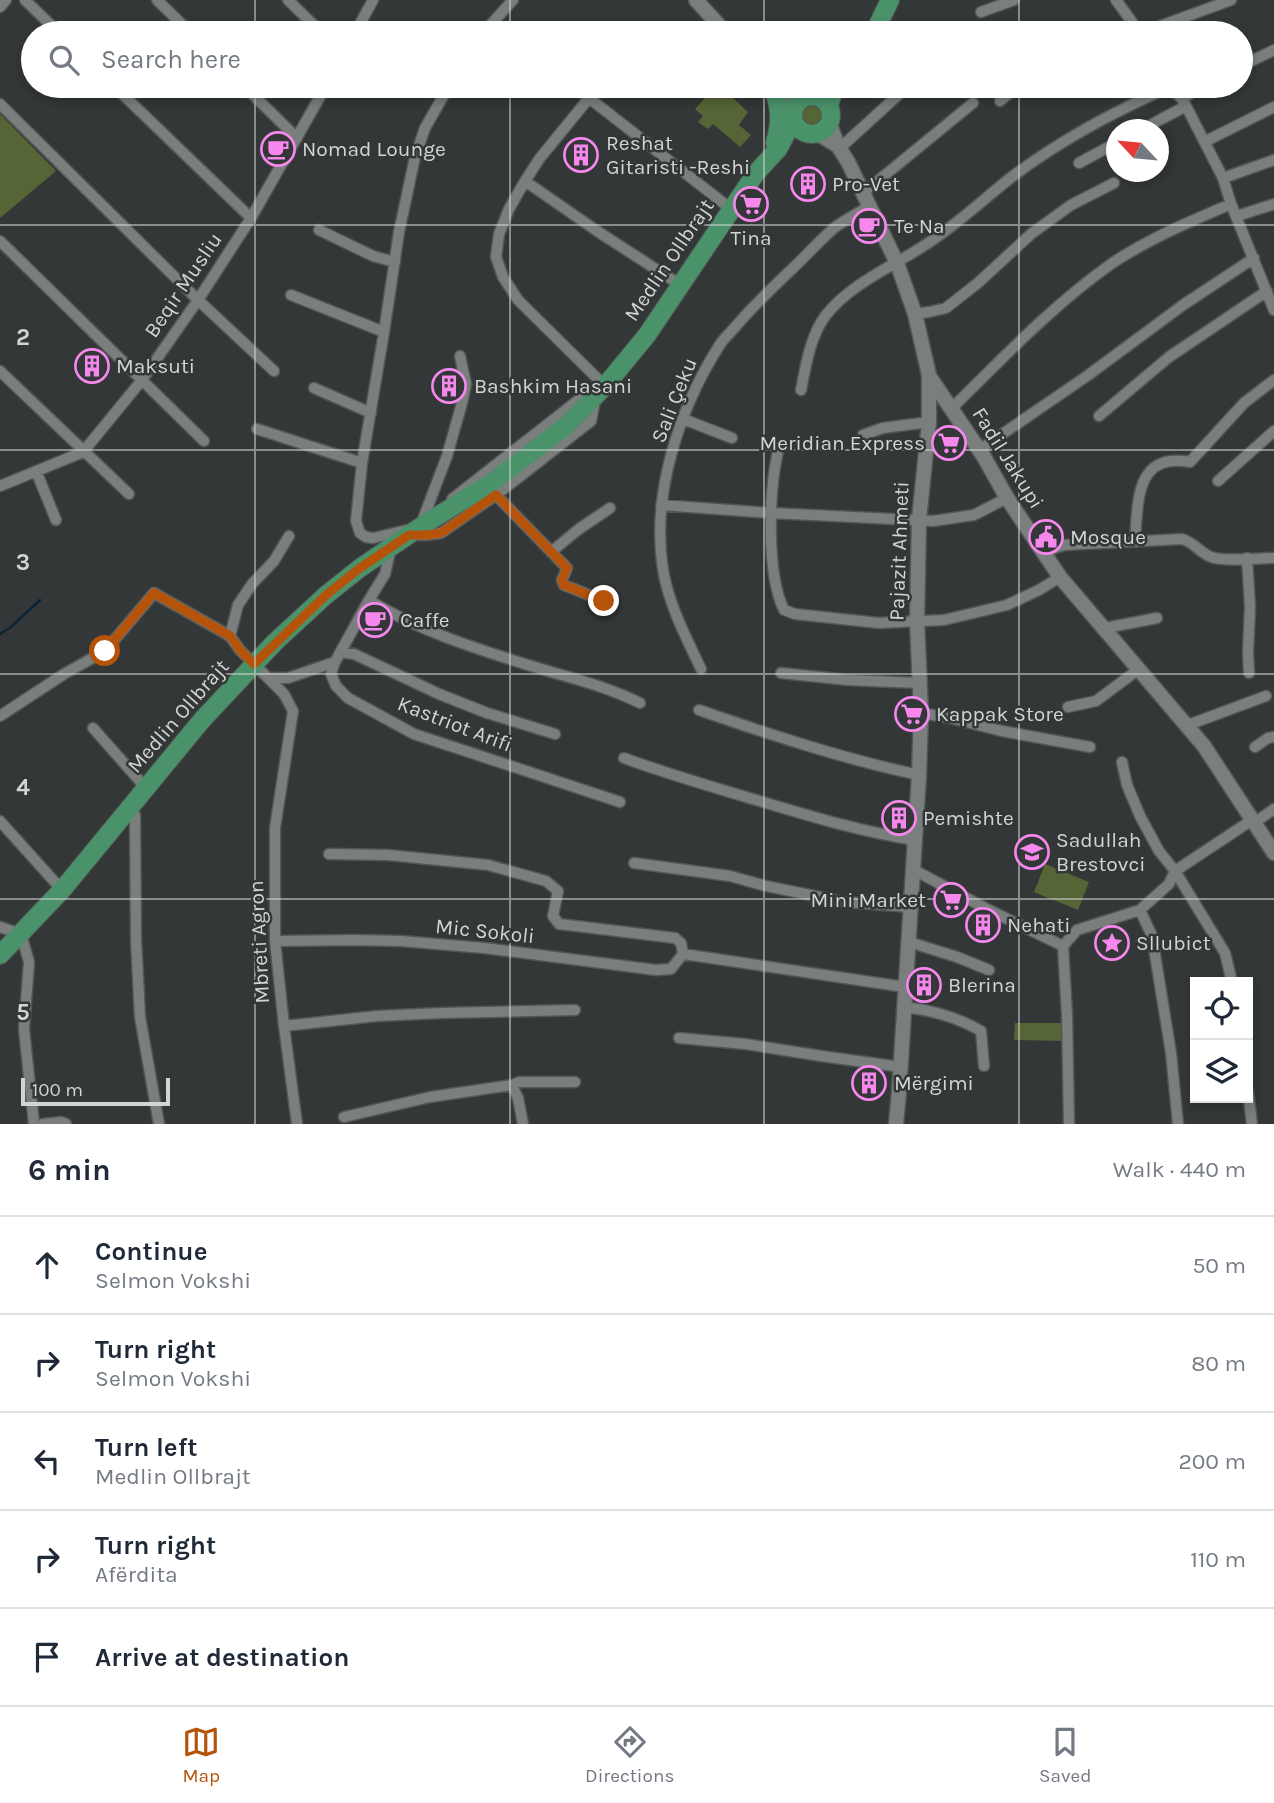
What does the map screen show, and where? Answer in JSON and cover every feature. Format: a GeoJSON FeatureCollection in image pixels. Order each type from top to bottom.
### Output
{"type":"FeatureCollection","features":[{"type":"Feature","properties":{"kind":"main road"},"geometry":{"type":"LineString","coordinates":[[880,21],[890,0]]}},
{"type":"Feature","properties":{"kind":"main road"},"geometry":{"type":"LineString","coordinates":[[775,151],[780,124],[778,98]]}},
{"type":"Feature","properties":{"kind":"main road","name":"Medlin Ollbrajt"},"geometry":{"type":"LineString","coordinates":[[0,955],[62,890],[202,720],[254,664],[326,595],[418,528],[491,483],[566,426],[601,391],[647,335],[682,286],[756,173],[814,105]]}},
{"type":"Feature","properties":{"kind":"street"},"geometry":{"type":"LineString","coordinates":[[0,7],[6,0]]}},
{"type":"Feature","properties":{"kind":"street"},"geometry":{"type":"LineString","coordinates":[[25,0],[47,21]]}},
{"type":"Feature","properties":{"kind":"street"},"geometry":{"type":"LineString","coordinates":[[157,0],[179,21]]}},
{"type":"Feature","properties":{"kind":"street"},"geometry":{"type":"LineString","coordinates":[[288,0],[310,21]]}},
{"type":"Feature","properties":{"kind":"street"},"geometry":{"type":"LineString","coordinates":[[362,21],[373,0]]}},
{"type":"Feature","properties":{"kind":"street"},"geometry":{"type":"LineString","coordinates":[[493,21],[513,0]]}},
{"type":"Feature","properties":{"kind":"street"},"geometry":{"type":"LineString","coordinates":[[697,0],[715,21]]}},
{"type":"Feature","properties":{"kind":"street"},"geometry":{"type":"LineString","coordinates":[[981,12],[1014,0]]}},
{"type":"Feature","properties":{"kind":"street"},"geometry":{"type":"LineString","coordinates":[[1116,0],[1131,21]]}},
{"type":"Feature","properties":{"kind":"street"},"geometry":{"type":"LineString","coordinates":[[1170,21],[1231,0]]}},
{"type":"Feature","properties":{"kind":"street"},"geometry":{"type":"LineString","coordinates":[[1253,60],[1274,50]]}},
{"type":"Feature","properties":{"kind":"street"},"geometry":{"type":"LineString","coordinates":[[126,98],[251,218]]}},
{"type":"Feature","properties":{"kind":"street"},"geometry":{"type":"LineString","coordinates":[[256,98],[297,138]]}},
{"type":"Feature","properties":{"kind":"street","name":"Beqir Musliu"},"geometry":{"type":"LineString","coordinates":[[0,486],[83,452],[142,380],[198,300],[251,218],[319,98]]}},
{"type":"Feature","properties":{"kind":"street"},"geometry":{"type":"LineString","coordinates":[[442,98],[425,128],[415,157],[399,232],[362,463],[356,521],[360,533],[366,537],[373,538],[418,528],[447,456],[462,404],[466,384],[460,356]]}},
{"type":"Feature","properties":{"kind":"street"},"geometry":{"type":"LineString","coordinates":[[814,105],[839,147],[894,98]]}},
{"type":"Feature","properties":{"kind":"street"},"geometry":{"type":"LineString","coordinates":[[1000,101],[1004,98]]}},
{"type":"Feature","properties":{"kind":"street"},"geometry":{"type":"LineString","coordinates":[[801,390],[813,342],[824,318],[840,300],[933,240],[1013,176],[1058,146],[1145,98]]}},
{"type":"Feature","properties":{"kind":"street"},"geometry":{"type":"LineString","coordinates":[[1180,98],[1206,141],[1223,178],[1274,310]]}},
{"type":"Feature","properties":{"kind":"street"},"geometry":{"type":"LineString","coordinates":[[1158,119],[1188,98]]}},
{"type":"Feature","properties":{"kind":"street"},"geometry":{"type":"LineString","coordinates":[[601,391],[518,300],[503,277],[496,257],[499,234],[509,209],[540,158],[589,99],[732,209]]}},
{"type":"Feature","properties":{"kind":"street","name":"Sali Çeku"},"geometry":{"type":"LineString","coordinates":[[701,669],[676,616],[663,572],[659,538],[661,505],[675,444],[696,386],[720,344],[764,295],[835,227],[974,103]]}},
{"type":"Feature","properties":{"kind":"street"},"geometry":{"type":"LineString","coordinates":[[0,104],[198,300],[274,371]]}},
{"type":"Feature","properties":{"kind":"street"},"geometry":{"type":"LineString","coordinates":[[1206,141],[1274,107]]}},
{"type":"Feature","properties":{"kind":"street","name":"Pajazit Ahmeti"},"geometry":{"type":"LineString","coordinates":[[839,147],[897,262],[915,314],[929,375],[929,422],[919,520],[919,775],[895,1124]]}},
{"type":"Feature","properties":{"kind":"street"},"geometry":{"type":"LineString","coordinates":[[1079,163],[1106,148]]}},
{"type":"Feature","properties":{"kind":"street"},"geometry":{"type":"LineString","coordinates":[[1223,178],[1274,160]]}},
{"type":"Feature","properties":{"kind":"street"},"geometry":{"type":"LineString","coordinates":[[525,181],[682,286]]}},
{"type":"Feature","properties":{"kind":"street"},"geometry":{"type":"LineString","coordinates":[[915,314],[946,308],[1031,234],[1070,205],[1114,183]]}},
{"type":"Feature","properties":{"kind":"street"},"geometry":{"type":"LineString","coordinates":[[952,408],[1039,322],[1112,263],[1170,230],[1231,204]]}},
{"type":"Feature","properties":{"kind":"street"},"geometry":{"type":"LineString","coordinates":[[1237,216],[1274,204]]}},
{"type":"Feature","properties":{"kind":"street"},"geometry":{"type":"LineString","coordinates":[[319,230],[373,256],[395,262]]}},
{"type":"Feature","properties":{"kind":"street"},"geometry":{"type":"LineString","coordinates":[[0,240],[204,441]]}},
{"type":"Feature","properties":{"kind":"street"},"geometry":{"type":"LineString","coordinates":[[979,450],[1254,258]]}},
{"type":"Feature","properties":{"kind":"street"},"geometry":{"type":"LineString","coordinates":[[1099,416],[1169,357],[1266,291]]}},
{"type":"Feature","properties":{"kind":"street"},"geometry":{"type":"LineString","coordinates":[[290,295],[384,332]]}},
{"type":"Feature","properties":{"kind":"street"},"geometry":{"type":"LineString","coordinates":[[0,371],[129,494]]}},
{"type":"Feature","properties":{"kind":"street","name":"Fadil Jakupi"},"geometry":{"type":"LineString","coordinates":[[929,375],[1060,576],[1188,725],[1274,853]]}},
{"type":"Feature","properties":{"kind":"street"},"geometry":{"type":"LineString","coordinates":[[1135,541],[1138,499],[1148,472],[1173,460],[1190,462],[1244,403],[1274,380]]}},
{"type":"Feature","properties":{"kind":"street"},"geometry":{"type":"LineString","coordinates":[[314,388],[371,413]]}},
{"type":"Feature","properties":{"kind":"street","name":"Medlin Ollbrajt"},"geometry":{"type":"LineString","coordinates":[[418,528],[426,535],[441,533],[496,495],[591,421],[601,391]]}},
{"type":"Feature","properties":{"kind":"street"},"geometry":{"type":"LineString","coordinates":[[683,419],[732,438]]}},
{"type":"Feature","properties":{"kind":"street"},"geometry":{"type":"LineString","coordinates":[[863,435],[883,428],[929,422]]}},
{"type":"Feature","properties":{"kind":"street"},"geometry":{"type":"LineString","coordinates":[[257,429],[362,463]]}},
{"type":"Feature","properties":{"kind":"street"},"geometry":{"type":"LineString","coordinates":[[1219,481],[1274,431]]}},
{"type":"Feature","properties":{"kind":"street"},"geometry":{"type":"LineString","coordinates":[[778,451],[772,513],[774,574],[778,599],[784,610],[795,614],[879,623],[944,620],[1007,605],[1039,590],[1060,576]]}},
{"type":"Feature","properties":{"kind":"street"},"geometry":{"type":"LineString","coordinates":[[36,471],[57,520]]}},
{"type":"Feature","properties":{"kind":"street"},"geometry":{"type":"LineString","coordinates":[[496,495],[567,568],[562,580],[564,585],[604,601]]}},
{"type":"Feature","properties":{"kind":"street"},"geometry":{"type":"LineString","coordinates":[[661,505],[772,513],[947,520],[974,515],[1007,498]]}},
{"type":"Feature","properties":{"kind":"street"},"geometry":{"type":"LineString","coordinates":[[551,552],[610,508]]}},
{"type":"Feature","properties":{"kind":"street"},"geometry":{"type":"LineString","coordinates":[[0,716],[105,651],[154,593],[230,636],[238,605],[251,584],[274,561],[289,536]]}},
{"type":"Feature","properties":{"kind":"street"},"geometry":{"type":"LineString","coordinates":[[1043,552],[1064,545],[1182,539],[1190,541],[1197,550],[1210,557],[1223,560],[1274,558]]}},
{"type":"Feature","properties":{"kind":"street"},"geometry":{"type":"LineString","coordinates":[[338,657],[385,574],[391,547]]}},
{"type":"Feature","properties":{"kind":"street"},"geometry":{"type":"LineString","coordinates":[[1247,558],[1251,607],[1249,673]]}},
{"type":"Feature","properties":{"kind":"street"},"geometry":{"type":"LineString","coordinates":[[369,600],[404,621],[528,665],[598,685],[640,703]]}},
{"type":"Feature","properties":{"kind":"street"},"geometry":{"type":"LineString","coordinates":[[1105,628],[1157,618]]}},
{"type":"Feature","properties":{"kind":"street","name":"Mbreti Agron"},"geometry":{"type":"LineString","coordinates":[[230,636],[240,650],[284,694],[293,711],[275,828],[275,942],[284,1026],[428,1013],[575,1010]]}},
{"type":"Feature","properties":{"kind":"street"},"geometry":{"type":"LineString","coordinates":[[269,678],[288,678],[338,657],[354,654],[439,694],[487,713],[555,734]]}},
{"type":"Feature","properties":{"kind":"street","name":"Kastriot Arifi"},"geometry":{"type":"LineString","coordinates":[[338,657],[331,674],[336,686],[348,698],[393,724],[414,734],[620,802]]}},
{"type":"Feature","properties":{"kind":"street"},"geometry":{"type":"LineString","coordinates":[[1068,707],[1096,701],[1139,668]]}},
{"type":"Feature","properties":{"kind":"street"},"geometry":{"type":"LineString","coordinates":[[781,673],[848,680],[919,682]]}},
{"type":"Feature","properties":{"kind":"street"},"geometry":{"type":"LineString","coordinates":[[1188,725],[1266,696]]}},
{"type":"Feature","properties":{"kind":"street"},"geometry":{"type":"LineString","coordinates":[[699,710],[831,752],[919,775]]}},
{"type":"Feature","properties":{"kind":"street"},"geometry":{"type":"LineString","coordinates":[[921,713],[1090,747]]}},
{"type":"Feature","properties":{"kind":"street"},"geometry":{"type":"LineString","coordinates":[[93,728],[146,788]]}},
{"type":"Feature","properties":{"kind":"street"},"geometry":{"type":"LineString","coordinates":[[1255,747],[1274,737]]}},
{"type":"Feature","properties":{"kind":"street"},"geometry":{"type":"LineString","coordinates":[[624,758],[665,773],[807,815],[915,840]]}},
{"type":"Feature","properties":{"kind":"street"},"geometry":{"type":"LineString","coordinates":[[1122,762],[1127,785],[1140,816],[1159,851],[1175,871],[1225,953],[1231,977]]}},
{"type":"Feature","properties":{"kind":"street"},"geometry":{"type":"LineString","coordinates":[[1069,1124],[1063,946],[1077,930],[1140,910],[1169,884],[1175,871],[1274,809]]}},
{"type":"Feature","properties":{"kind":"street"},"geometry":{"type":"LineString","coordinates":[[129,810],[135,815],[140,1017],[159,1124]]}},
{"type":"Feature","properties":{"kind":"street"},"geometry":{"type":"LineString","coordinates":[[0,821],[62,890]]}},
{"type":"Feature","properties":{"kind":"street","name":"Mic Sokoli"},"geometry":{"type":"LineString","coordinates":[[275,942],[401,941],[484,948],[656,970],[671,969],[683,954],[681,943],[675,938],[559,924],[553,916],[558,891],[546,881],[488,865],[388,855],[329,854]]}},
{"type":"Feature","properties":{"kind":"street"},"geometry":{"type":"LineString","coordinates":[[634,863],[730,876],[845,902],[911,907]]}},
{"type":"Feature","properties":{"kind":"street"},"geometry":{"type":"LineString","coordinates":[[914,870],[1063,946]]}},
{"type":"Feature","properties":{"kind":"street"},"geometry":{"type":"LineString","coordinates":[[1140,910],[1152,936],[1171,1053],[1178,1124]]}},
{"type":"Feature","properties":{"kind":"street"},"geometry":{"type":"LineString","coordinates":[[0,927],[21,934],[29,962],[24,1029],[34,1124]]}},
{"type":"Feature","properties":{"kind":"street"},"geometry":{"type":"LineString","coordinates":[[909,942],[989,970]]}},
{"type":"Feature","properties":{"kind":"street","name":"Mic Sokoli"},"geometry":{"type":"LineString","coordinates":[[683,954],[905,987]]}},
{"type":"Feature","properties":{"kind":"street"},"geometry":{"type":"LineString","coordinates":[[904,1007],[959,1021],[981,1031],[984,1066]]}},
{"type":"Feature","properties":{"kind":"street"},"geometry":{"type":"LineString","coordinates":[[284,1026],[297,1124]]}},
{"type":"Feature","properties":{"kind":"street"},"geometry":{"type":"LineString","coordinates":[[679,1038],[745,1044],[901,1067]]}},
{"type":"Feature","properties":{"kind":"street"},"geometry":{"type":"LineString","coordinates":[[344,1117],[430,1097],[519,1082],[575,1082]]}},
{"type":"Feature","properties":{"kind":"street"},"geometry":{"type":"LineString","coordinates":[[512,1084],[523,1124]]}},
{"type":"Feature","properties":{"kind":"street"},"geometry":{"type":"LineString","coordinates":[[1249,1103],[1252,1124]]}},
{"type":"Feature","properties":{"kind":"street"},"geometry":{"type":"LineString","coordinates":[[43,1124],[66,1124]]}},
{"type":"Feature","properties":{"kind":"green space"},"geometry":{"type":"Polygon","coordinates":[[[705,98],[733,98],[748,112],[739,125],[751,135],[740,147],[713,124],[708,129],[698,122],[703,116],[695,109],[705,98]]]}},
{"type":"Feature","properties":{"kind":"green space"},"geometry":{"type":"Polygon","coordinates":[[[812,99],[823,103],[827,114],[823,125],[812,129],[801,125],[797,114],[801,103],[812,99]]]}},
{"type":"Feature","properties":{"kind":"green space"},"geometry":{"type":"Polygon","coordinates":[[[0,114],[56,171],[0,218],[0,114]]]}},
{"type":"Feature","properties":{"kind":"green space"},"geometry":{"type":"Polygon","coordinates":[[[1045,864],[1089,882],[1078,910],[1034,892],[1045,864]]]}},
{"type":"Feature","properties":{"kind":"green space"},"geometry":{"type":"Polygon","coordinates":[[[1015,1023],[1065,1023],[1066,1041],[1014,1040],[1015,1023]]]}},
{"type":"Feature","properties":{"kind":"waterway"},"geometry":{"type":"LineString","coordinates":[[0,634],[40,600]]}},
{"type":"Feature","properties":{"kind":"place","name":"Nomad Lounge"},"geometry":{"type":"Point","coordinates":[278,149]}},
{"type":"Feature","properties":{"kind":"place","name":"Reshat Gitaristi -Reshi"},"geometry":{"type":"Point","coordinates":[581,155]}},
{"type":"Feature","properties":{"kind":"place","name":"Pro-Vet"},"geometry":{"type":"Point","coordinates":[808,184]}},
{"type":"Feature","properties":{"kind":"place","name":"Tina"},"geometry":{"type":"Point","coordinates":[751,204]}},
{"type":"Feature","properties":{"kind":"place","name":"Te Na"},"geometry":{"type":"Point","coordinates":[869,226]}},
{"type":"Feature","properties":{"kind":"place","name":"Maksuti"},"geometry":{"type":"Point","coordinates":[92,366]}},
{"type":"Feature","properties":{"kind":"place","name":"Bashkim Hasani"},"geometry":{"type":"Point","coordinates":[449,386]}},
{"type":"Feature","properties":{"kind":"place","name":"Meridian Express"},"geometry":{"type":"Point","coordinates":[949,443]}},
{"type":"Feature","properties":{"kind":"place","name":"Mosque"},"geometry":{"type":"Point","coordinates":[1046,537]}},
{"type":"Feature","properties":{"kind":"place","name":"Caffe"},"geometry":{"type":"Point","coordinates":[375,620]}},
{"type":"Feature","properties":{"kind":"place","name":"Kappak Store"},"geometry":{"type":"Point","coordinates":[912,714]}},
{"type":"Feature","properties":{"kind":"place","name":"Pemishte"},"geometry":{"type":"Point","coordinates":[899,818]}},
{"type":"Feature","properties":{"kind":"place","name":"Sadullah Brestovci"},"geometry":{"type":"Point","coordinates":[1032,852]}},
{"type":"Feature","properties":{"kind":"place","name":"Mini Market"},"geometry":{"type":"Point","coordinates":[951,900]}},
{"type":"Feature","properties":{"kind":"place","name":"Nehati"},"geometry":{"type":"Point","coordinates":[983,925]}},
{"type":"Feature","properties":{"kind":"place","name":"Sllubict"},"geometry":{"type":"Point","coordinates":[1112,943]}},
{"type":"Feature","properties":{"kind":"place","name":"Blerina"},"geometry":{"type":"Point","coordinates":[924,985]}},
{"type":"Feature","properties":{"kind":"place","name":"Mërgimi"},"geometry":{"type":"Point","coordinates":[869,1083]}},
{"type":"Feature","properties":{"kind":"route"},"geometry":{"type":"LineString","coordinates":[[105,651],[154,593],[230,636],[254,664],[326,595],[360,568],[409,535],[441,533],[496,495],[567,568],[562,580],[564,585],[604,601]]}}]}
